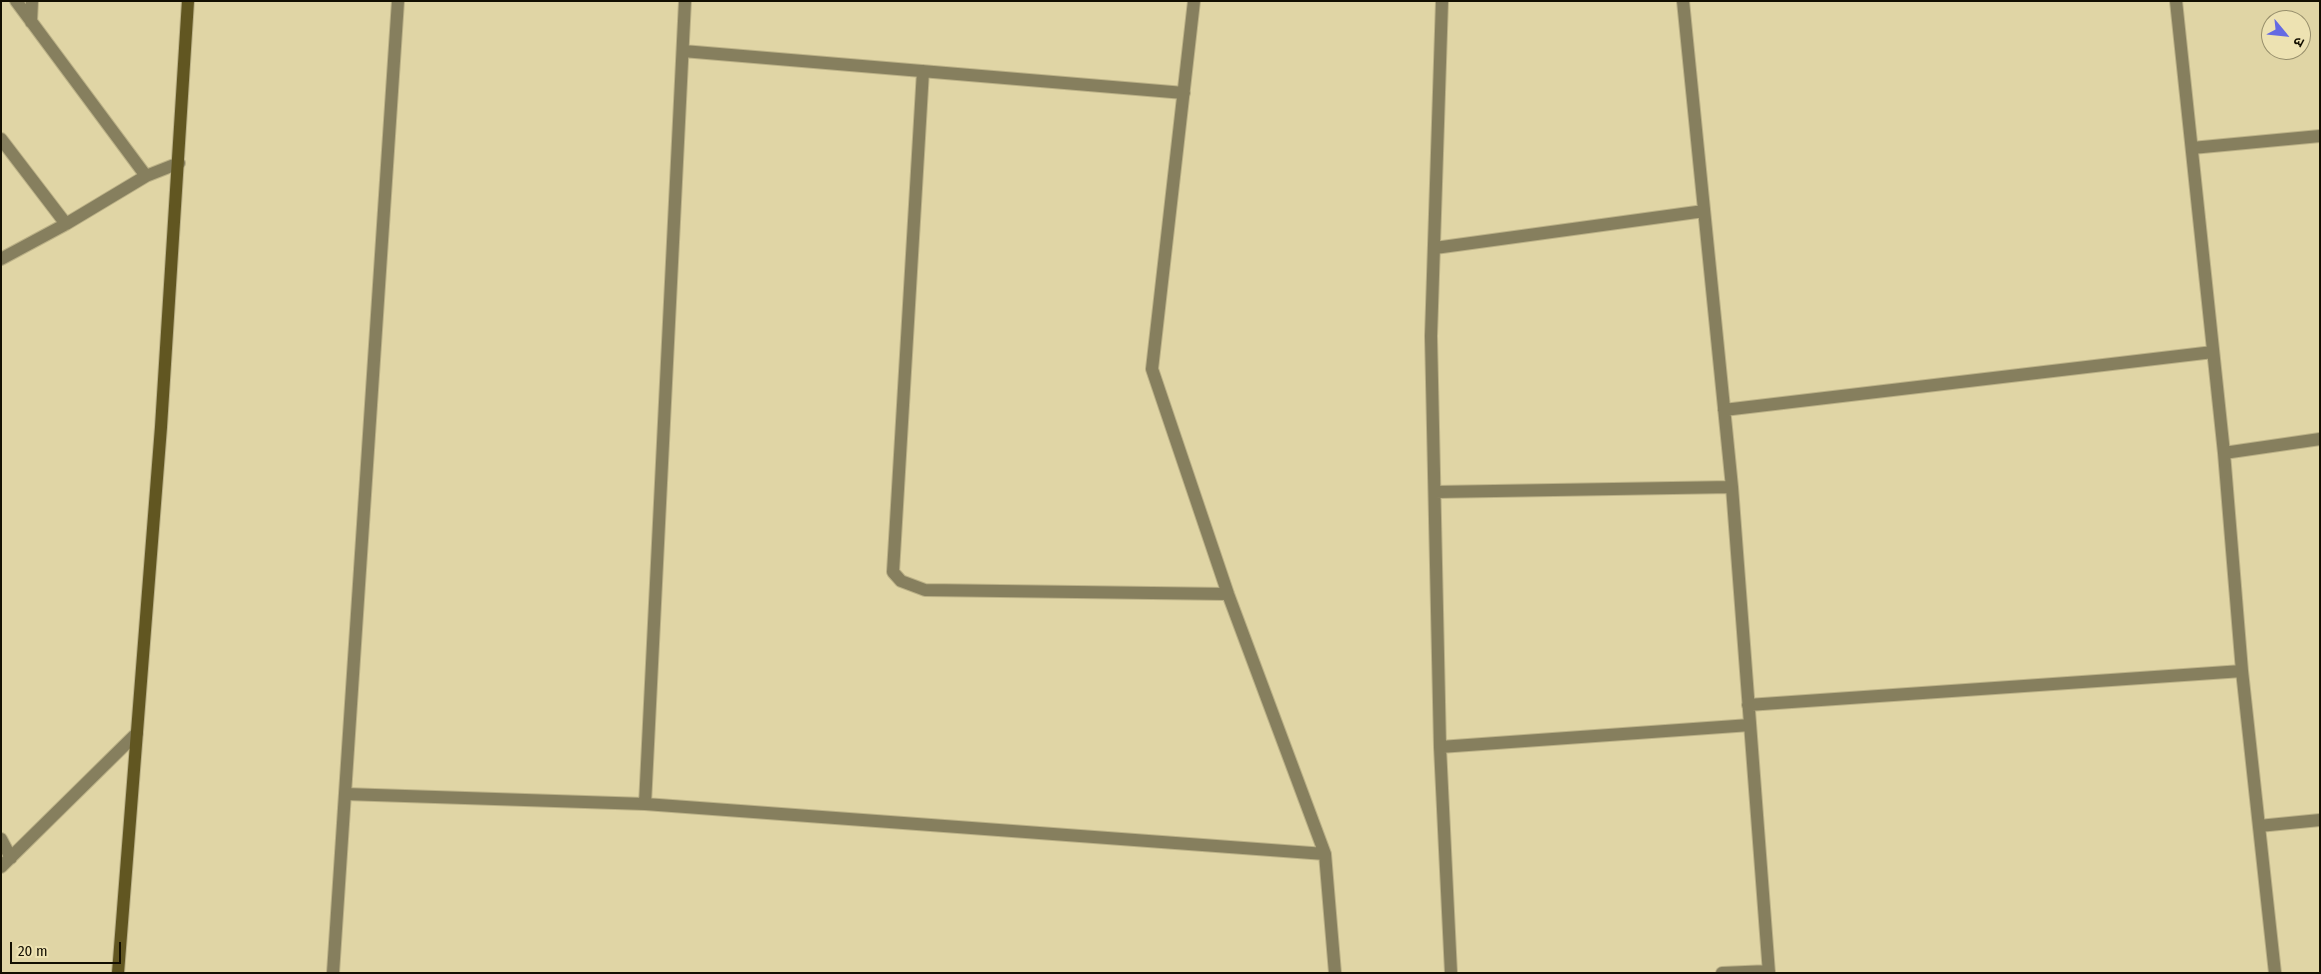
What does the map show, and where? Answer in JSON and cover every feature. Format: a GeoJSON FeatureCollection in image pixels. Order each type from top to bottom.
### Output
{"type":"FeatureCollection","features":[{"type":"Feature","properties":{"kind":"main road"},"geometry":{"type":"LineString","coordinates":[[118,973],[179,163],[188,1]]}},
{"type":"Feature","properties":{"kind":"street"},"geometry":{"type":"LineString","coordinates":[[16,1],[146,176]]}},
{"type":"Feature","properties":{"kind":"street"},"geometry":{"type":"LineString","coordinates":[[31,22],[32,1]]}},
{"type":"Feature","properties":{"kind":"street"},"geometry":{"type":"LineString","coordinates":[[333,973],[398,1]]}},
{"type":"Feature","properties":{"kind":"street"},"geometry":{"type":"LineString","coordinates":[[645,804],[685,1]]}},
{"type":"Feature","properties":{"kind":"street"},"geometry":{"type":"LineString","coordinates":[[1194,1],[1152,369],[1228,594],[1324,854],[1335,973]]}},
{"type":"Feature","properties":{"kind":"street"},"geometry":{"type":"LineString","coordinates":[[1442,1],[1431,336],[1440,747],[1451,973]]}},
{"type":"Feature","properties":{"kind":"street"},"geometry":{"type":"LineString","coordinates":[[1683,1],[1732,487],[1769,972],[1722,973]]}},
{"type":"Feature","properties":{"kind":"street"},"geometry":{"type":"LineString","coordinates":[[2176,1],[2224,453],[2242,672],[2275,973]]}},
{"type":"Feature","properties":{"kind":"street"},"geometry":{"type":"LineString","coordinates":[[683,51],[1184,93]]}},
{"type":"Feature","properties":{"kind":"street"},"geometry":{"type":"LineString","coordinates":[[922,71],[893,572],[901,581],[925,590],[1228,594]]}},
{"type":"Feature","properties":{"kind":"street"},"geometry":{"type":"LineString","coordinates":[[2192,148],[2320,136]]}},
{"type":"Feature","properties":{"kind":"street"},"geometry":{"type":"LineString","coordinates":[[1,140],[66,224]]}},
{"type":"Feature","properties":{"kind":"street"},"geometry":{"type":"LineString","coordinates":[[1,259],[66,224],[146,176],[179,163]]}},
{"type":"Feature","properties":{"kind":"street"},"geometry":{"type":"LineString","coordinates":[[1435,248],[1704,211]]}},
{"type":"Feature","properties":{"kind":"street"},"geometry":{"type":"LineString","coordinates":[[1724,410],[2213,352]]}},
{"type":"Feature","properties":{"kind":"street"},"geometry":{"type":"LineString","coordinates":[[2224,453],[2320,439]]}},
{"type":"Feature","properties":{"kind":"street"},"geometry":{"type":"LineString","coordinates":[[1435,492],[1732,487]]}},
{"type":"Feature","properties":{"kind":"street"},"geometry":{"type":"LineString","coordinates":[[1748,705],[2242,672]]}},
{"type":"Feature","properties":{"kind":"street"},"geometry":{"type":"LineString","coordinates":[[1440,747],[1750,725]]}},
{"type":"Feature","properties":{"kind":"street"},"geometry":{"type":"LineString","coordinates":[[1,867],[137,733]]}},
{"type":"Feature","properties":{"kind":"street"},"geometry":{"type":"LineString","coordinates":[[345,794],[645,804],[1324,854]]}},
{"type":"Feature","properties":{"kind":"street"},"geometry":{"type":"LineString","coordinates":[[2259,826],[2320,820]]}},
{"type":"Feature","properties":{"kind":"street"},"geometry":{"type":"LineString","coordinates":[[1,839],[11,858]]}}]}
